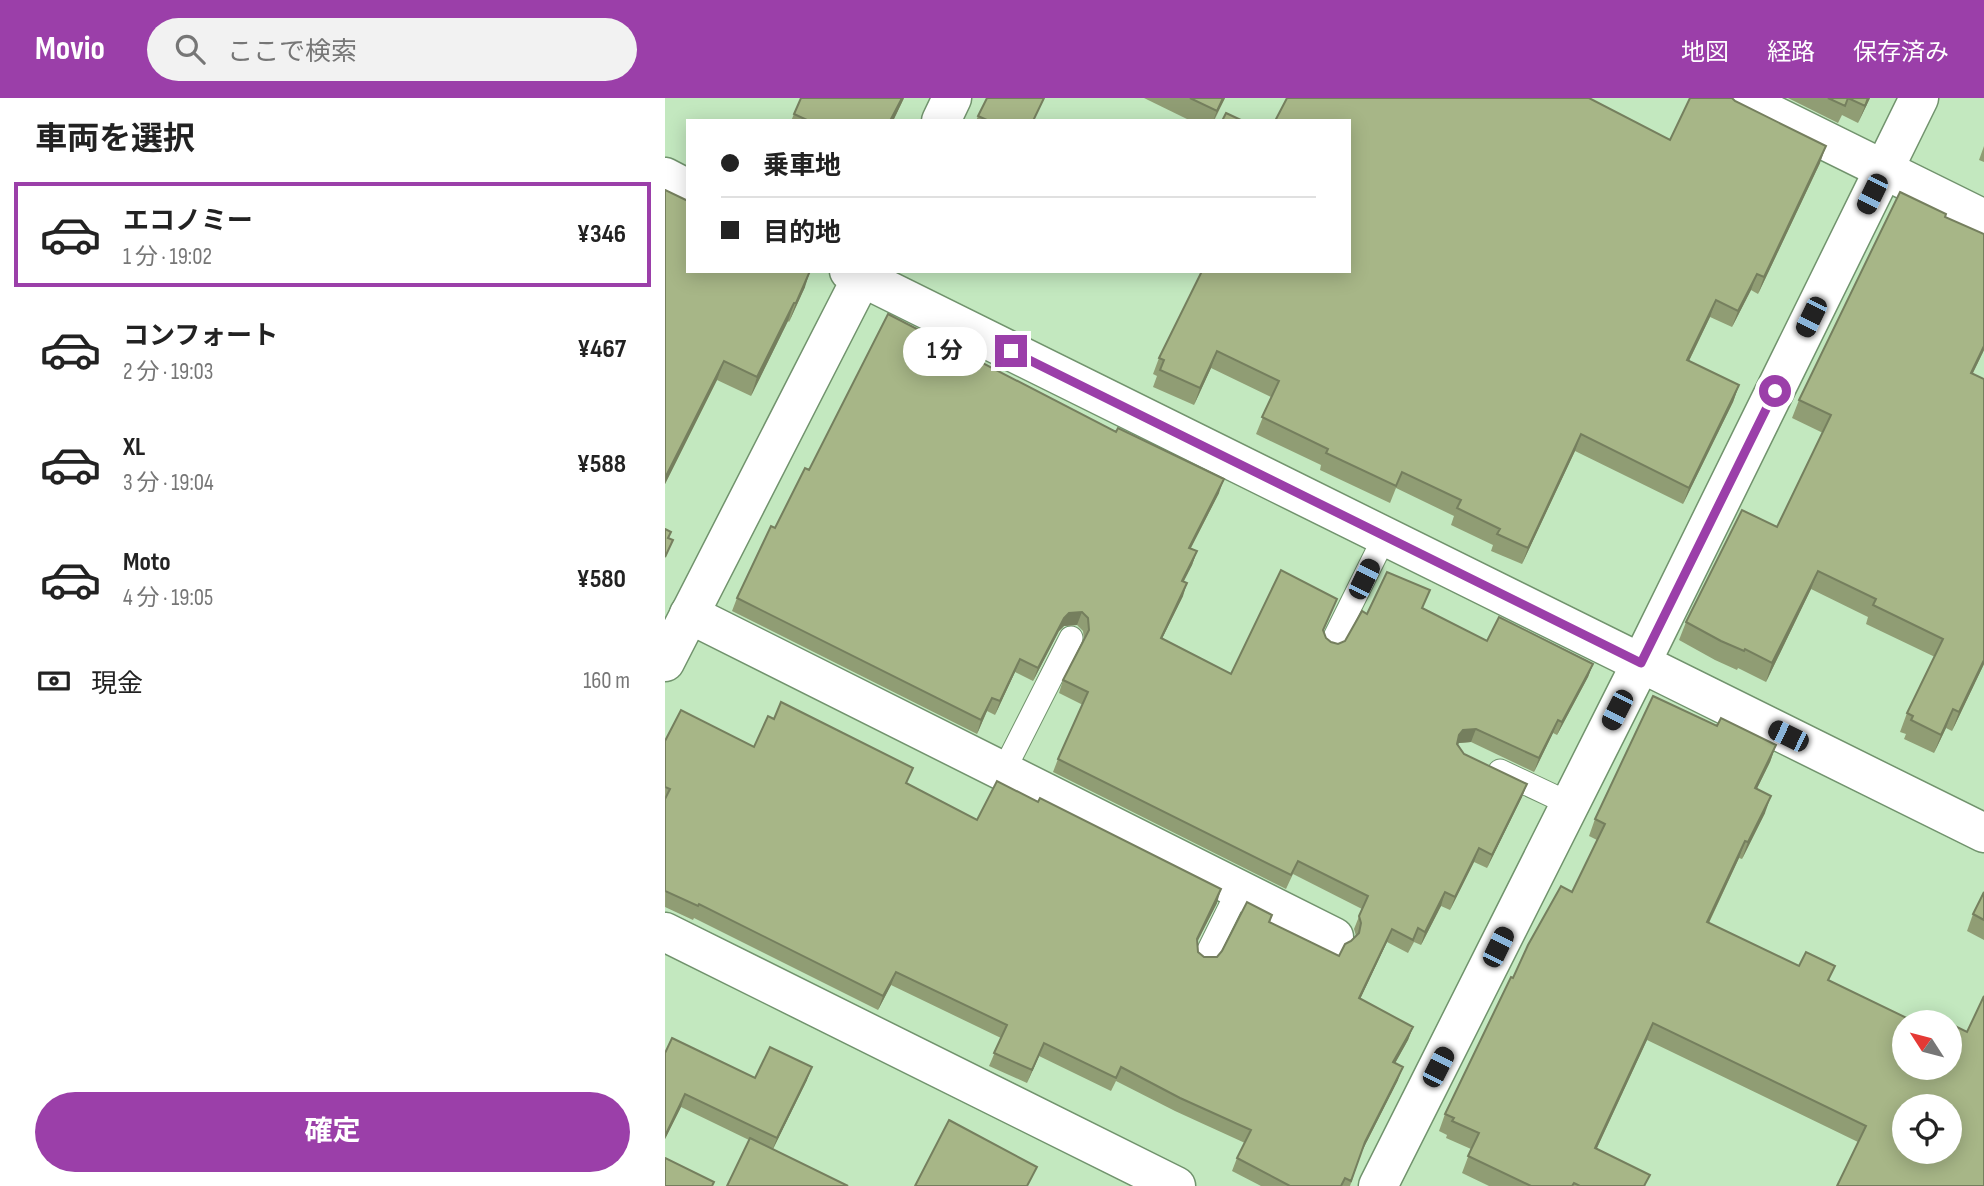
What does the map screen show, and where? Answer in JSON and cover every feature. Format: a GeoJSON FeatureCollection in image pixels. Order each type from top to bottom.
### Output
{"type":"FeatureCollection","features":[{"type":"Feature","properties":{"kind":"street"},"geometry":{"type":"LineString","coordinates":[[942,119],[952,98]]}},
{"type":"Feature","properties":{"kind":"street"},"geometry":{"type":"LineString","coordinates":[[1739,98],[1984,219]]}},
{"type":"Feature","properties":{"kind":"street"},"geometry":{"type":"LineString","coordinates":[[1378,1186],[1641,663],[1919,98]]}},
{"type":"Feature","properties":{"kind":"street"},"geometry":{"type":"LineString","coordinates":[[665,177],[686,188]]}},
{"type":"Feature","properties":{"kind":"street"},"geometry":{"type":"LineString","coordinates":[[665,662],[858,273],[1984,833]]}},
{"type":"Feature","properties":{"kind":"street"},"geometry":{"type":"LineString","coordinates":[[689,614],[1334,937]]}},
{"type":"Feature","properties":{"kind":"street"},"geometry":{"type":"LineString","coordinates":[[665,932],[1176,1186]]}},
{"type":"Feature","properties":{"kind":"lane"},"geometry":{"type":"LineString","coordinates":[[1332,643],[1385,536]]}},
{"type":"Feature","properties":{"kind":"lane"},"geometry":{"type":"LineString","coordinates":[[1003,772],[1071,638]]}},
{"type":"Feature","properties":{"kind":"lane"},"geometry":{"type":"LineString","coordinates":[[1477,760],[1570,804]]}},
{"type":"Feature","properties":{"kind":"lane"},"geometry":{"type":"LineString","coordinates":[[1205,958],[1239,889]]}},
{"type":"Feature","properties":{"kind":"building"},"geometry":{"type":"Polygon","coordinates":[[[801,98],[902,98],[891,119],[805,119],[794,114],[801,98]]]}},
{"type":"Feature","properties":{"kind":"building"},"geometry":{"type":"Polygon","coordinates":[[[987,98],[1044,98],[1034,119],[985,119],[978,116],[987,98]]]}},
{"type":"Feature","properties":{"kind":"building"},"geometry":{"type":"Polygon","coordinates":[[[1190,98],[1223,98],[1217,111],[1190,98]]]}},
{"type":"Feature","properties":{"kind":"building"},"geometry":{"type":"Polygon","coordinates":[[[1287,98],[1589,98],[1670,140],[1690,98],[1732,98],[1826,146],[1764,277],[1757,274],[1738,311],[1716,300],[1687,360],[1739,385],[1689,488],[1581,434],[1528,548],[1497,534],[1500,529],[1457,508],[1461,500],[1402,472],[1396,486],[1326,453],[1328,449],[1262,417],[1279,381],[1217,351],[1200,388],[1160,370],[1164,360],[1159,358],[1201,273],[1351,273],[1351,119],[1276,119],[1287,98]]]}},
{"type":"Feature","properties":{"kind":"building"},"geometry":{"type":"Polygon","coordinates":[[[1828,98],[1848,98],[1845,106],[1828,98]]]}},
{"type":"Feature","properties":{"kind":"building"},"geometry":{"type":"Polygon","coordinates":[[[1848,98],[1868,98],[1865,106],[1848,98]]]}},
{"type":"Feature","properties":{"kind":"building"},"geometry":{"type":"Polygon","coordinates":[[[1226,113],[1239,119],[1223,119],[1226,113]]]}},
{"type":"Feature","properties":{"kind":"building"},"geometry":{"type":"Polygon","coordinates":[[[665,190],[686,200],[686,273],[809,273],[757,377],[724,361],[665,478],[665,190]]]}},
{"type":"Feature","properties":{"kind":"building"},"geometry":{"type":"Polygon","coordinates":[[[1900,192],[1946,214],[1945,217],[1984,234],[1984,346],[1971,373],[1984,379],[1984,660],[1959,712],[1953,709],[1941,735],[1911,720],[1913,716],[1907,713],[1943,639],[1873,605],[1876,599],[1818,571],[1772,663],[1686,622],[1742,510],[1777,527],[1831,415],[1799,400],[1900,192]]]}},
{"type":"Feature","properties":{"kind":"building"},"geometry":{"type":"Polygon","coordinates":[[[888,314],[1116,432],[1118,428],[1224,479],[1189,548],[1197,551],[1182,581],[1187,583],[1161,638],[1231,674],[1281,570],[1337,599],[1323,630],[1331,642],[1338,644],[1345,641],[1362,611],[1367,614],[1387,572],[1430,590],[1422,608],[1487,641],[1499,617],[1593,664],[1562,722],[1558,720],[1539,758],[1476,729],[1463,730],[1459,735],[1457,744],[1464,754],[1527,784],[1492,855],[1479,848],[1455,897],[1445,892],[1425,932],[1418,928],[1413,940],[1392,929],[1359,998],[1413,1027],[1393,1062],[1403,1067],[1365,1142],[1351,1181],[1345,1178],[1341,1186],[1290,1186],[1237,1158],[1251,1130],[1180,1098],[1121,1067],[1116,1078],[1044,1043],[1032,1070],[994,1053],[1007,1025],[896,972],[883,996],[699,904],[698,906],[665,891],[665,799],[670,789],[665,787],[665,741],[681,710],[754,747],[768,716],[774,719],[781,702],[913,768],[906,783],[977,820],[997,781],[1038,802],[1040,798],[1221,889],[1197,939],[1198,952],[1204,957],[1217,957],[1222,951],[1247,902],[1272,915],[1269,922],[1339,956],[1345,944],[1359,933],[1359,916],[1368,896],[1298,861],[1291,875],[1058,759],[1088,692],[1063,680],[1089,630],[1088,618],[1082,612],[1069,613],[1064,618],[1038,668],[1020,659],[1000,701],[992,698],[981,720],[737,598],[771,526],[775,528],[805,468],[809,470],[888,314]]]}},
{"type":"Feature","properties":{"kind":"building"},"geometry":{"type":"Polygon","coordinates":[[[665,529],[671,532],[668,538],[673,540],[665,557],[665,529]]]}},
{"type":"Feature","properties":{"kind":"building"},"geometry":{"type":"Polygon","coordinates":[[[1653,696],[1717,726],[1721,718],[1776,745],[1755,788],[1771,796],[1748,842],[1745,841],[1707,922],[1799,966],[1806,952],[1835,966],[1828,980],[1892,1011],[1892,1080],[1962,1080],[1962,1030],[1967,1032],[1984,996],[1984,1186],[1837,1186],[1866,1126],[1653,1023],[1595,1148],[1650,1175],[1644,1186],[1580,1186],[1574,1183],[1572,1186],[1531,1186],[1468,1156],[1479,1133],[1452,1121],[1454,1118],[1445,1114],[1528,945],[1561,886],[1572,892],[1605,824],[1595,819],[1653,696]]]}},
{"type":"Feature","properties":{"kind":"building"},"geometry":{"type":"Polygon","coordinates":[[[1984,892],[1984,920],[1973,914],[1984,892]]]}},
{"type":"Feature","properties":{"kind":"building"},"geometry":{"type":"Polygon","coordinates":[[[672,1038],[755,1078],[770,1047],[812,1067],[777,1138],[685,1094],[665,1136],[665,1053],[672,1038]]]}},
{"type":"Feature","properties":{"kind":"building"},"geometry":{"type":"Polygon","coordinates":[[[949,1120],[1037,1167],[1027,1186],[915,1186],[949,1120]]]}},
{"type":"Feature","properties":{"kind":"building"},"geometry":{"type":"Polygon","coordinates":[[[750,1138],[848,1186],[727,1186],[750,1138]]]}},
{"type":"Feature","properties":{"kind":"building"},"geometry":{"type":"Polygon","coordinates":[[[665,1158],[714,1182],[712,1186],[665,1186],[665,1158]]]}},
{"type":"Feature","properties":{"kind":"route"},"geometry":{"type":"LineString","coordinates":[[1011,351],[1641,663],[1775,391]]}}]}
